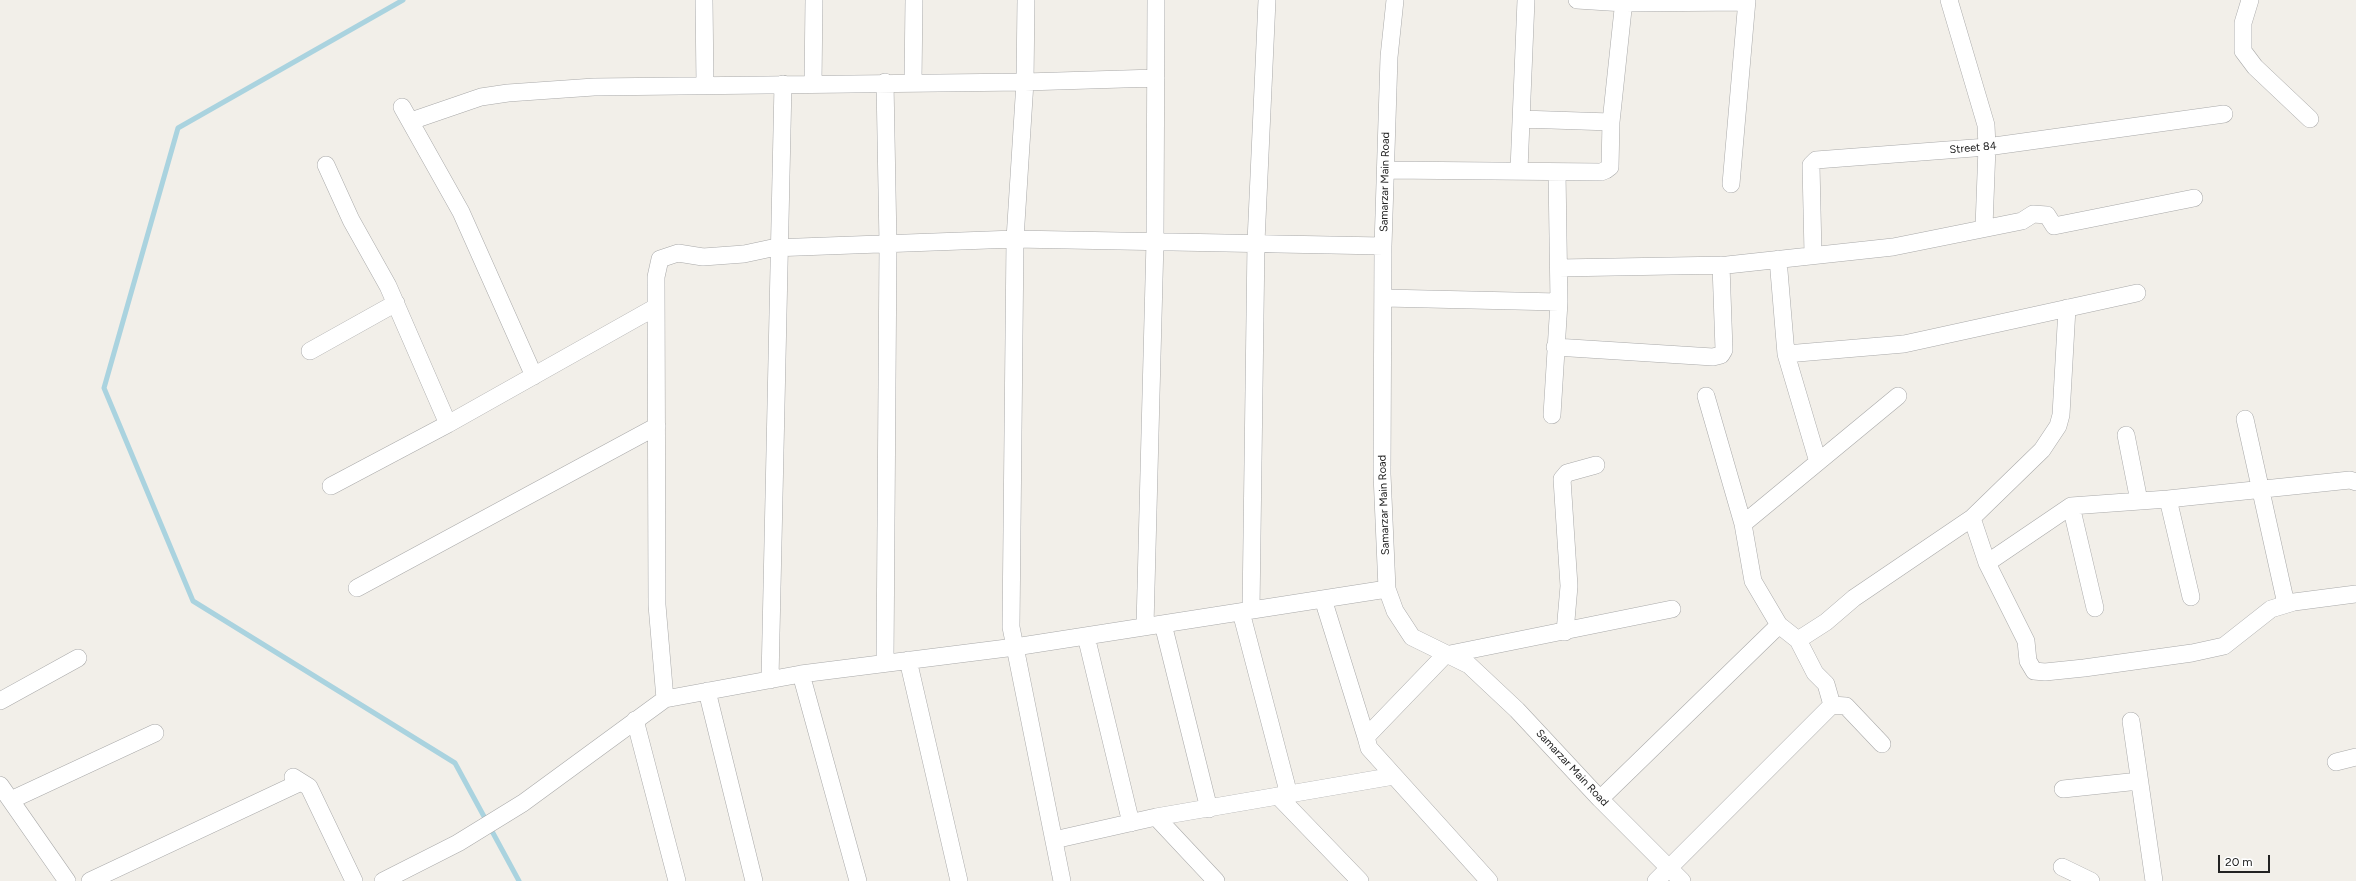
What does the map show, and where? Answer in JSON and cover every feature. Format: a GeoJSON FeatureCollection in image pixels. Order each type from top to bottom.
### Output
{"type":"FeatureCollection","features":[{"type":"Feature","properties":{"kind":"street"},"geometry":{"type":"LineString","coordinates":[[704,0],[705,86]]}},
{"type":"Feature","properties":{"kind":"street"},"geometry":{"type":"LineString","coordinates":[[814,0],[814,84]]}},
{"type":"Feature","properties":{"kind":"street"},"geometry":{"type":"LineString","coordinates":[[913,82],[914,0]]}},
{"type":"Feature","properties":{"kind":"street"},"geometry":{"type":"LineString","coordinates":[[1026,0],[1026,82],[1015,239],[1011,627],[1062,881]]}},
{"type":"Feature","properties":{"kind":"street"},"geometry":{"type":"LineString","coordinates":[[1145,626],[1155,241],[1156,0]]}},
{"type":"Feature","properties":{"kind":"street"},"geometry":{"type":"LineString","coordinates":[[1267,0],[1256,242],[1246,611],[1284,796],[1360,881]]}},
{"type":"Feature","properties":{"kind":"street","name":"Samarzar Main Road"},"geometry":{"type":"LineString","coordinates":[[1395,0],[1389,57],[1383,246],[1384,298],[1382,474],[1387,589],[1395,611],[1412,637],[1444,655],[1469,665],[1517,710],[1600,799],[1671,867],[1682,881]]}},
{"type":"Feature","properties":{"kind":"street"},"geometry":{"type":"LineString","coordinates":[[1519,170],[1526,0]]}},
{"type":"Feature","properties":{"kind":"street"},"geometry":{"type":"LineString","coordinates":[[1577,0],[1624,2],[1747,1],[1731,184]]}},
{"type":"Feature","properties":{"kind":"street"},"geometry":{"type":"LineString","coordinates":[[1949,0],[1986,125],[1987,147],[1984,227]]}},
{"type":"Feature","properties":{"kind":"street"},"geometry":{"type":"LineString","coordinates":[[2250,0],[2244,24],[2244,51],[2255,67],[2310,120]]}},
{"type":"Feature","properties":{"kind":"street"},"geometry":{"type":"LineString","coordinates":[[1386,170],[1519,170],[1557,172],[1606,170],[1610,167],[1611,122],[1624,2]]}},
{"type":"Feature","properties":{"kind":"street"},"geometry":{"type":"LineString","coordinates":[[534,376],[461,212],[407,114],[481,97],[508,93],[594,88],[885,82],[1026,82],[1156,78]]}},
{"type":"Feature","properties":{"kind":"street"},"geometry":{"type":"LineString","coordinates":[[885,82],[888,244],[885,663]]}},
{"type":"Feature","properties":{"kind":"street"},"geometry":{"type":"LineString","coordinates":[[770,680],[783,84]]}},
{"type":"Feature","properties":{"kind":"street","name":"Street 84"},"geometry":{"type":"LineString","coordinates":[[1813,254],[1812,165],[1816,160],[1987,147],[2224,114]]}},
{"type":"Feature","properties":{"kind":"street"},"geometry":{"type":"LineString","coordinates":[[1521,119],[1611,122]]}},
{"type":"Feature","properties":{"kind":"street"},"geometry":{"type":"LineString","coordinates":[[326,165],[350,220],[396,303],[448,424]]}},
{"type":"Feature","properties":{"kind":"street"},"geometry":{"type":"LineString","coordinates":[[1552,415],[1555,347],[1559,302],[1557,172]]}},
{"type":"Feature","properties":{"kind":"street"},"geometry":{"type":"LineString","coordinates":[[1559,268],[1721,265],[1813,254],[1893,247],[1984,227],[2022,221],[2033,214],[2047,215],[2054,226],[2194,198]]}},
{"type":"Feature","properties":{"kind":"street"},"geometry":{"type":"LineString","coordinates":[[665,699],[657,605],[656,277],[660,259],[678,253],[703,257],[744,254],[780,248],[1015,239],[1256,242],[1383,246]]}},
{"type":"Feature","properties":{"kind":"street"},"geometry":{"type":"LineString","coordinates":[[1778,259],[1786,354],[1818,462]]}},
{"type":"Feature","properties":{"kind":"street"},"geometry":{"type":"LineString","coordinates":[[1555,347],[1713,358],[1721,355],[1724,350],[1721,265]]}},
{"type":"Feature","properties":{"kind":"street"},"geometry":{"type":"LineString","coordinates":[[1786,354],[1904,344],[2137,293]]}},
{"type":"Feature","properties":{"kind":"street"},"geometry":{"type":"LineString","coordinates":[[1384,298],[1559,302]]}},
{"type":"Feature","properties":{"kind":"street"},"geometry":{"type":"LineString","coordinates":[[310,351],[396,303]]}},
{"type":"Feature","properties":{"kind":"street"},"geometry":{"type":"LineString","coordinates":[[331,486],[448,424],[656,307]]}},
{"type":"Feature","properties":{"kind":"street"},"geometry":{"type":"LineString","coordinates":[[1798,640],[1826,622],[1854,598],[1972,518],[2042,450],[2058,426],[2061,415],[2067,308]]}},
{"type":"Feature","properties":{"kind":"street"},"geometry":{"type":"LineString","coordinates":[[1706,396],[1743,524],[1753,581],[1779,625],[1798,640],[1815,673],[1826,684],[1832,705]]}},
{"type":"Feature","properties":{"kind":"street"},"geometry":{"type":"LineString","coordinates":[[1743,524],[1898,396]]}},
{"type":"Feature","properties":{"kind":"street"},"geometry":{"type":"LineString","coordinates":[[2245,419],[2262,488],[2286,604]]}},
{"type":"Feature","properties":{"kind":"street"},"geometry":{"type":"LineString","coordinates":[[357,588],[657,426]]}},
{"type":"Feature","properties":{"kind":"street"},"geometry":{"type":"LineString","coordinates":[[2126,435],[2139,501]]}},
{"type":"Feature","properties":{"kind":"street"},"geometry":{"type":"LineString","coordinates":[[1565,632],[1569,586],[1562,479],[1567,473],[1596,465]]}},
{"type":"Feature","properties":{"kind":"street"},"geometry":{"type":"LineString","coordinates":[[1987,563],[2071,506],[2168,499],[2350,480],[2356,482]]}},
{"type":"Feature","properties":{"kind":"street"},"geometry":{"type":"LineString","coordinates":[[2168,499],[2191,597]]}},
{"type":"Feature","properties":{"kind":"street"},"geometry":{"type":"LineString","coordinates":[[2071,506],[2095,608]]}},
{"type":"Feature","properties":{"kind":"street"},"geometry":{"type":"LineString","coordinates":[[1972,518],[1987,563],[2026,641],[2028,661],[2034,670],[2045,672],[2192,653],[2224,646],[2271,609],[2286,604],[2356,594]]}},
{"type":"Feature","properties":{"kind":"street"},"geometry":{"type":"LineString","coordinates":[[383,881],[458,843],[523,803],[665,699],[801,674],[1015,647],[1387,589]]}},
{"type":"Feature","properties":{"kind":"street"},"geometry":{"type":"LineString","coordinates":[[1323,599],[1369,748],[1489,881]]}},
{"type":"Feature","properties":{"kind":"street"},"geometry":{"type":"LineString","coordinates":[[1366,737],[1444,655],[1565,632],[1672,609]]}},
{"type":"Feature","properties":{"kind":"street"},"geometry":{"type":"LineString","coordinates":[[1163,624],[1209,809]]}},
{"type":"Feature","properties":{"kind":"street"},"geometry":{"type":"LineString","coordinates":[[1600,799],[1779,625]]}},
{"type":"Feature","properties":{"kind":"street"},"geometry":{"type":"LineString","coordinates":[[1086,636],[1131,823]]}},
{"type":"Feature","properties":{"kind":"street"},"geometry":{"type":"LineString","coordinates":[[0,701],[78,658]]}},
{"type":"Feature","properties":{"kind":"street"},"geometry":{"type":"LineString","coordinates":[[908,660],[959,881]]}},
{"type":"Feature","properties":{"kind":"street"},"geometry":{"type":"LineString","coordinates":[[801,674],[858,881]]}},
{"type":"Feature","properties":{"kind":"street"},"geometry":{"type":"LineString","coordinates":[[708,691],[754,881]]}},
{"type":"Feature","properties":{"kind":"street"},"geometry":{"type":"LineString","coordinates":[[1656,881],[1832,705],[1846,706],[1882,744]]}},
{"type":"Feature","properties":{"kind":"street"},"geometry":{"type":"LineString","coordinates":[[635,720],[677,881]]}},
{"type":"Feature","properties":{"kind":"street"},"geometry":{"type":"LineString","coordinates":[[2131,721],[2154,881]]}},
{"type":"Feature","properties":{"kind":"street"},"geometry":{"type":"LineString","coordinates":[[11,800],[155,733]]}},
{"type":"Feature","properties":{"kind":"street"},"geometry":{"type":"LineString","coordinates":[[2336,762],[2356,756]]}},
{"type":"Feature","properties":{"kind":"street"},"geometry":{"type":"LineString","coordinates":[[1054,840],[1156,817],[1394,776]]}},
{"type":"Feature","properties":{"kind":"street"},"geometry":{"type":"LineString","coordinates":[[90,881],[297,780],[309,787],[354,881]]}},
{"type":"Feature","properties":{"kind":"street"},"geometry":{"type":"LineString","coordinates":[[2063,790],[2139,781]]}},
{"type":"Feature","properties":{"kind":"street"},"geometry":{"type":"LineString","coordinates":[[0,785],[67,881]]}},
{"type":"Feature","properties":{"kind":"street"},"geometry":{"type":"LineString","coordinates":[[1156,817],[1216,881]]}},
{"type":"Feature","properties":{"kind":"street"},"geometry":{"type":"LineString","coordinates":[[2062,868],[2091,881]]}},
{"type":"Feature","properties":{"kind":"waterway"},"geometry":{"type":"LineString","coordinates":[[403,0],[178,128],[104,388],[193,601],[455,763],[519,881]]}}]}
